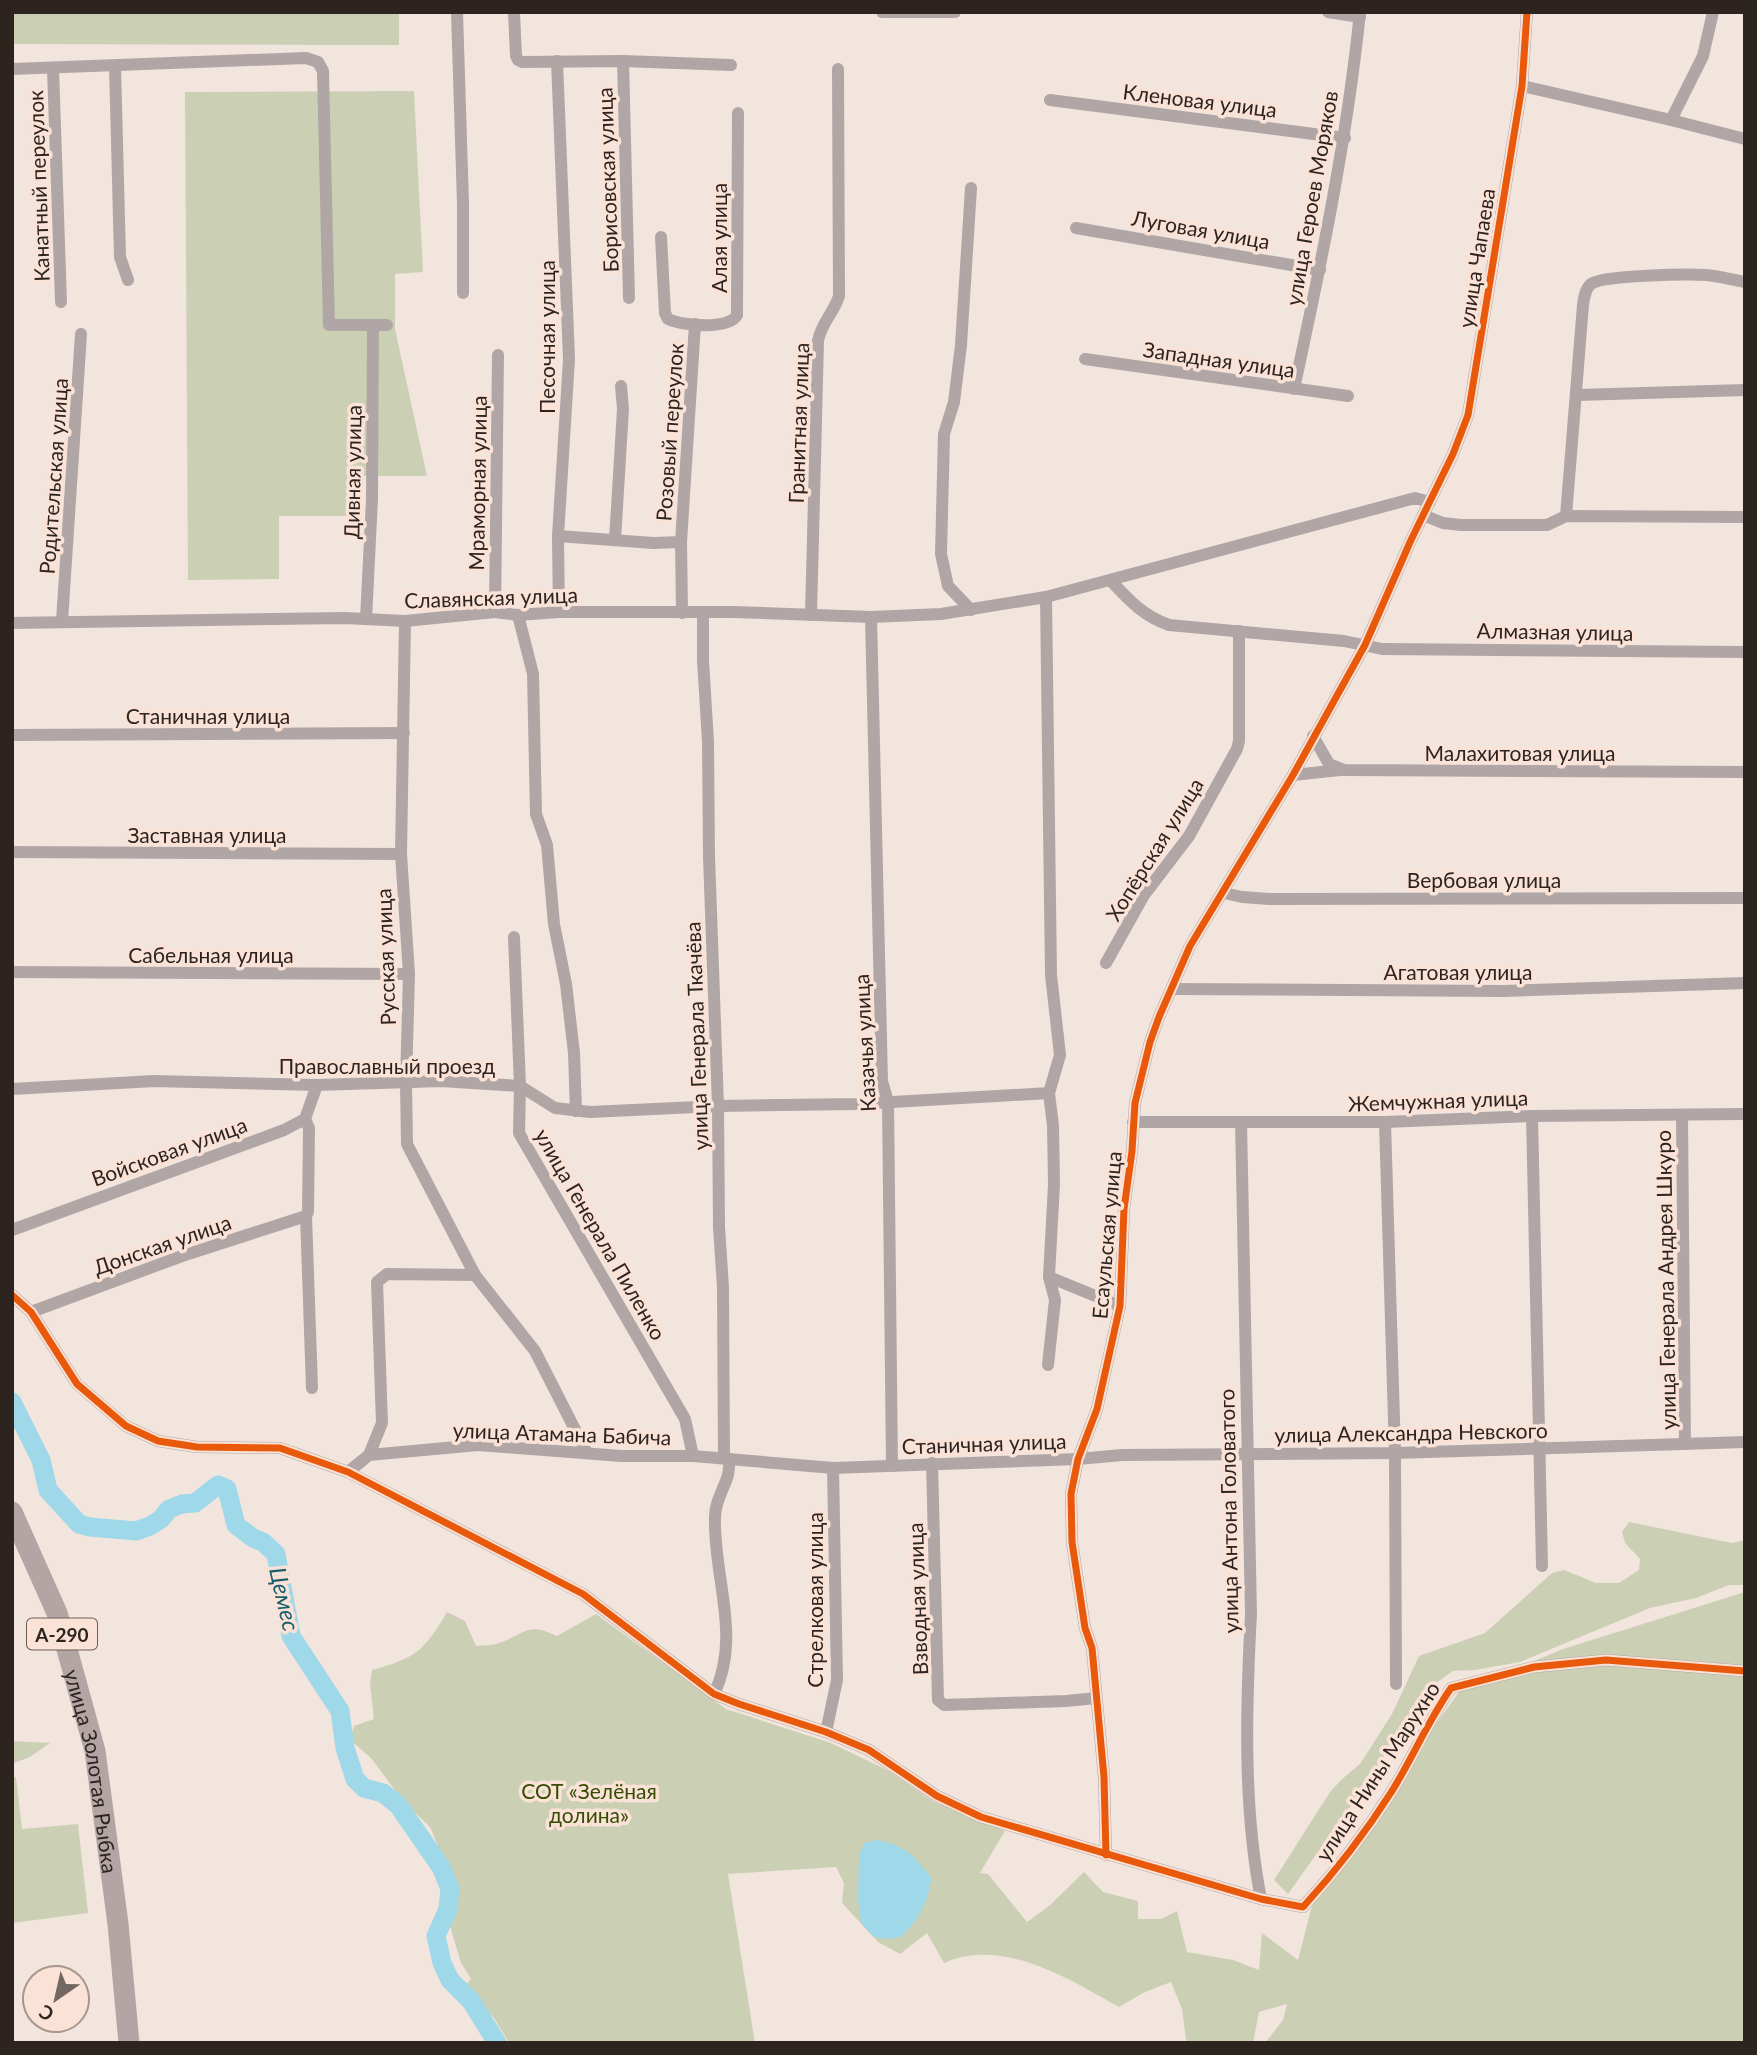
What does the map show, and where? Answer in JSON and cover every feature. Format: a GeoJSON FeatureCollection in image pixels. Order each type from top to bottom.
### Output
{"type":"FeatureCollection","features":[{"type":"Feature","properties":{"kind":"highway","name":"улица Золотая Рыбка"},"geometry":{"type":"LineString","coordinates":[[12,1512],[57,1613],[95,1751],[118,1924],[129,2043]]}},
{"type":"Feature","properties":{"kind":"street"},"geometry":{"type":"LineString","coordinates":[[457,12],[463,293]]}},
{"type":"Feature","properties":{"kind":"street"},"geometry":{"type":"LineString","coordinates":[[514,12],[518,60],[731,65]]}},
{"type":"Feature","properties":{"kind":"street"},"geometry":{"type":"LineString","coordinates":[[882,12],[955,12]]}},
{"type":"Feature","properties":{"kind":"street"},"geometry":{"type":"LineString","coordinates":[[1328,12],[1360,15]]}},
{"type":"Feature","properties":{"kind":"street","name":"улица Чапаева"},"geometry":{"type":"LineString","coordinates":[[1365,645],[1453,454],[1468,415],[1522,86],[1527,12]]}},
{"type":"Feature","properties":{"kind":"street"},"geometry":{"type":"LineString","coordinates":[[1671,120],[1703,56],[1713,12]]}},
{"type":"Feature","properties":{"kind":"street","name":"улица Героев Моряков"},"geometry":{"type":"LineString","coordinates":[[1294,389],[1345,138],[1360,15]]}},
{"type":"Feature","properties":{"kind":"street"},"geometry":{"type":"LineString","coordinates":[[12,69],[306,58],[318,62],[323,71],[329,325],[387,326]]}},
{"type":"Feature","properties":{"kind":"street","name":"Песочная улица"},"geometry":{"type":"LineString","coordinates":[[557,61],[569,359],[558,536],[559,612]]}},
{"type":"Feature","properties":{"kind":"street","name":"Борисовская улица"},"geometry":{"type":"LineString","coordinates":[[623,61],[629,298]]}},
{"type":"Feature","properties":{"kind":"street"},"geometry":{"type":"LineString","coordinates":[[115,66],[120,257],[128,280]]}},
{"type":"Feature","properties":{"kind":"street","name":"Канатный переулок"},"geometry":{"type":"LineString","coordinates":[[52,69],[61,302]]}},
{"type":"Feature","properties":{"kind":"street","name":"Гранитная улица"},"geometry":{"type":"LineString","coordinates":[[811,615],[818,341],[824,322],[836,308],[839,296],[838,69]]}},
{"type":"Feature","properties":{"kind":"street"},"geometry":{"type":"LineString","coordinates":[[1522,86],[1745,139]]}},
{"type":"Feature","properties":{"kind":"street","name":"Кленовая улица"},"geometry":{"type":"LineString","coordinates":[[1050,100],[1345,138]]}},
{"type":"Feature","properties":{"kind":"street","name":"Алая улица"},"geometry":{"type":"LineString","coordinates":[[695,324],[727,324],[734,321],[737,315],[738,113]]}},
{"type":"Feature","properties":{"kind":"street"},"geometry":{"type":"LineString","coordinates":[[971,188],[961,345],[954,402],[943,434],[941,554],[948,586],[971,610]]}},
{"type":"Feature","properties":{"kind":"street","name":"Луговая улица"},"geometry":{"type":"LineString","coordinates":[[1076,228],[1320,270]]}},
{"type":"Feature","properties":{"kind":"street"},"geometry":{"type":"LineString","coordinates":[[660,236],[665,313],[668,319],[674,322],[695,324]]}},
{"type":"Feature","properties":{"kind":"street"},"geometry":{"type":"LineString","coordinates":[[1566,516],[1583,305],[1590,285],[1603,280],[1682,275],[1706,275],[1745,282]]}},
{"type":"Feature","properties":{"kind":"street","name":"Розовый переулок"},"geometry":{"type":"LineString","coordinates":[[682,613],[681,542],[695,324]]}},
{"type":"Feature","properties":{"kind":"street","name":"Дивная улица"},"geometry":{"type":"LineString","coordinates":[[366,619],[372,499],[373,325]]}},
{"type":"Feature","properties":{"kind":"street","name":"Родительская улица"},"geometry":{"type":"LineString","coordinates":[[62,621],[82,334]]}},
{"type":"Feature","properties":{"kind":"street","name":"Мраморная улица"},"geometry":{"type":"LineString","coordinates":[[495,612],[498,355]]}},
{"type":"Feature","properties":{"kind":"street","name":"Западная улица"},"geometry":{"type":"LineString","coordinates":[[1085,359],[1348,396]]}},
{"type":"Feature","properties":{"kind":"street"},"geometry":{"type":"LineString","coordinates":[[615,540],[623,409],[621,386]]}},
{"type":"Feature","properties":{"kind":"street"},"geometry":{"type":"LineString","coordinates":[[1577,395],[1745,390]]}},
{"type":"Feature","properties":{"kind":"street"},"geometry":{"type":"LineString","coordinates":[[1048,1365],[1055,1300],[1049,1277],[1054,1184],[1053,1126],[1049,1093],[1060,1055],[1051,975],[1046,597],[1415,498],[1430,502]]}},
{"type":"Feature","properties":{"kind":"street"},"geometry":{"type":"LineString","coordinates":[[1423,515],[1443,523],[1461,525],[1547,524],[1566,516],[1745,517]]}},
{"type":"Feature","properties":{"kind":"street"},"geometry":{"type":"LineString","coordinates":[[558,536],[653,544],[681,542]]}},
{"type":"Feature","properties":{"kind":"street","name":"Алмазная улица"},"geometry":{"type":"LineString","coordinates":[[1110,580],[1134,606],[1152,619],[1169,625],[1382,649],[1745,652]]}},
{"type":"Feature","properties":{"kind":"street","name":"Славянская улица"},"geometry":{"type":"LineString","coordinates":[[12,623],[366,619],[405,621],[495,612],[518,615],[559,612],[703,612],[871,617],[971,610],[1046,597]]}},
{"type":"Feature","properties":{"kind":"street","name":"улица Генерала Ткачёва"},"geometry":{"type":"LineString","coordinates":[[703,612],[728,1476],[720,1492],[715,1516],[727,1644],[723,1676],[714,1694]]}},
{"type":"Feature","properties":{"kind":"street","name":"улица Генерала Пиленко"},"geometry":{"type":"LineString","coordinates":[[518,615],[533,674],[536,814],[547,845],[554,924],[566,984],[574,1053],[576,1111]]}},
{"type":"Feature","properties":{"kind":"street","name":"Казачья улица"},"geometry":{"type":"LineString","coordinates":[[871,617],[882,1081],[888,1102],[892,1466]]}},
{"type":"Feature","properties":{"kind":"street","name":"Русская улица"},"geometry":{"type":"LineString","coordinates":[[405,621],[401,855],[409,974],[406,1083],[408,1144],[475,1275],[535,1351],[587,1453]]}},
{"type":"Feature","properties":{"kind":"street","name":"Хопёрская улица"},"geometry":{"type":"LineString","coordinates":[[1106,962],[1144,895],[1189,836],[1237,748],[1239,631]]}},
{"type":"Feature","properties":{"kind":"street","name":"Есаульская улица"},"geometry":{"type":"LineString","coordinates":[[1106,1854],[1104,1777],[1093,1648],[1085,1629],[1072,1542],[1071,1494],[1078,1459],[1097,1409],[1120,1306],[1124,1209],[1135,1103],[1150,1042],[1191,947],[1293,775],[1365,645]]}},
{"type":"Feature","properties":{"kind":"street","name":"Станичная улица"},"geometry":{"type":"LineString","coordinates":[[12,735],[404,733]]}},
{"type":"Feature","properties":{"kind":"street"},"geometry":{"type":"LineString","coordinates":[[1313,736],[1328,764],[1344,770]]}},
{"type":"Feature","properties":{"kind":"street","name":"Малахитовая улица"},"geometry":{"type":"LineString","coordinates":[[1293,775],[1344,770],[1745,772]]}},
{"type":"Feature","properties":{"kind":"street","name":"Заставная улица"},"geometry":{"type":"LineString","coordinates":[[12,852],[401,855]]}},
{"type":"Feature","properties":{"kind":"street","name":"Вербовая улица"},"geometry":{"type":"LineString","coordinates":[[1224,893],[1269,899],[1745,898]]}},
{"type":"Feature","properties":{"kind":"street","name":"улица Генерала Пиленко"},"geometry":{"type":"LineString","coordinates":[[514,937],[520,1086],[519,1133],[685,1419],[693,1456]]}},
{"type":"Feature","properties":{"kind":"street","name":"Сабельная улица"},"geometry":{"type":"LineString","coordinates":[[12,972],[409,974]]}},
{"type":"Feature","properties":{"kind":"street","name":"Агатовая улица"},"geometry":{"type":"LineString","coordinates":[[1172,989],[1504,991],[1745,983]]}},
{"type":"Feature","properties":{"kind":"street","name":"Православный проезд"},"geometry":{"type":"LineString","coordinates":[[12,1089],[154,1081],[317,1085],[441,1081],[520,1086],[555,1108],[576,1111],[858,1104],[1049,1093]]}},
{"type":"Feature","properties":{"kind":"street"},"geometry":{"type":"LineString","coordinates":[[312,1388],[310,1269],[306,1216],[309,1128],[305,1119],[317,1085]]}},
{"type":"Feature","properties":{"kind":"street","name":"Жемчужная улица"},"geometry":{"type":"LineString","coordinates":[[1133,1122],[1385,1122],[1532,1116],[1745,1114]]}},
{"type":"Feature","properties":{"kind":"street","name":"улица Генерала Андрея Шкуро"},"geometry":{"type":"LineString","coordinates":[[1682,1115],[1685,1444]]}},
{"type":"Feature","properties":{"kind":"street"},"geometry":{"type":"LineString","coordinates":[[1532,1116],[1542,1566]]}},
{"type":"Feature","properties":{"kind":"street","name":"Войсковая улица"},"geometry":{"type":"LineString","coordinates":[[12,1230],[284,1130],[305,1119]]}},
{"type":"Feature","properties":{"kind":"street","name":"улица Антона Головатого"},"geometry":{"type":"LineString","coordinates":[[1241,1122],[1251,1614],[1248,1668],[1250,1800],[1252,1856],[1261,1899]]}},
{"type":"Feature","properties":{"kind":"street"},"geometry":{"type":"LineString","coordinates":[[1385,1122],[1395,1453],[1395,1684]]}},
{"type":"Feature","properties":{"kind":"street","name":"Донская улица"},"geometry":{"type":"LineString","coordinates":[[31,1312],[182,1256],[306,1216]]}},
{"type":"Feature","properties":{"kind":"street"},"geometry":{"type":"LineString","coordinates":[[348,1472],[369,1455],[382,1423],[377,1292],[379,1278],[387,1274],[475,1275]]}},
{"type":"Feature","properties":{"kind":"street"},"geometry":{"type":"LineString","coordinates":[[1049,1277],[1120,1306]]}},
{"type":"Feature","properties":{"kind":"street"},"geometry":{"type":"LineString","coordinates":[[12,1295],[31,1312],[77,1384],[126,1426],[158,1441],[197,1447],[280,1448],[348,1472],[583,1594],[714,1694],[826,1732],[869,1750],[937,1796],[981,1817],[1261,1899]]}},
{"type":"Feature","properties":{"kind":"street","name":"улица Александра Невского"},"geometry":{"type":"LineString","coordinates":[[1078,1459],[1122,1455],[1395,1453],[1745,1442]]}},
{"type":"Feature","properties":{"kind":"street","name":"улица Атамана Бабича"},"geometry":{"type":"LineString","coordinates":[[369,1455],[478,1445],[621,1456],[693,1456],[833,1468],[892,1466]]}},
{"type":"Feature","properties":{"kind":"street","name":"Станичная улица"},"geometry":{"type":"LineString","coordinates":[[892,1466],[1078,1459]]}},
{"type":"Feature","properties":{"kind":"street","name":"Взводная улица"},"geometry":{"type":"LineString","coordinates":[[932,1463],[938,1700],[944,1705],[1096,1698]]}},
{"type":"Feature","properties":{"kind":"street","name":"Стрелковая улица"},"geometry":{"type":"LineString","coordinates":[[826,1732],[837,1680],[833,1468]]}},
{"type":"Feature","properties":{"kind":"street","name":"улица Нины Марухно"},"geometry":{"type":"LineString","coordinates":[[1261,1899],[1303,1907],[1331,1876],[1392,1791],[1433,1714],[1451,1688],[1534,1667],[1606,1660],[1745,1671]]}},
{"type":"Feature","properties":{"kind":"green space"},"geometry":{"type":"Polygon","coordinates":[[[12,12],[399,12],[399,45],[12,44],[12,12]]]}},
{"type":"Feature","properties":{"kind":"green space"},"geometry":{"type":"Polygon","coordinates":[[[414,91],[423,272],[395,274],[395,329],[427,476],[356,476],[356,516],[279,516],[279,579],[188,580],[185,92],[414,91]]]}},
{"type":"Feature","properties":{"kind":"green space"},"geometry":{"type":"Polygon","coordinates":[[[1629,1522],[1732,1543],[1745,1540],[1745,1585],[1729,1585],[1696,1598],[1650,1608],[1520,1662],[1453,1671],[1422,1696],[1365,1786],[1288,1894],[1274,1880],[1330,1792],[1360,1764],[1392,1714],[1419,1656],[1485,1633],[1552,1573],[1564,1570],[1596,1583],[1619,1583],[1639,1570],[1640,1559],[1625,1543],[1622,1532],[1629,1522]]]}},
{"type":"Feature","properties":{"kind":"green space","name":"СОТ «Зелёная долина»"},"geometry":{"type":"Polygon","coordinates":[[[1745,1592],[1745,2043],[1265,2043],[1283,2020],[1287,2004],[1259,2012],[1253,2043],[1191,2043],[1186,2040],[1182,2009],[1171,1982],[1145,1992],[1119,2007],[1057,1974],[1012,1958],[966,1956],[944,1963],[927,1933],[900,1954],[878,1942],[842,1903],[844,1883],[836,1867],[728,1874],[755,2043],[509,2043],[493,2016],[485,2012],[467,1984],[471,1979],[461,1963],[450,1926],[455,1887],[430,1827],[403,1801],[371,1758],[350,1740],[354,1726],[374,1719],[370,1684],[372,1670],[409,1657],[417,1651],[432,1636],[447,1612],[465,1621],[476,1646],[496,1644],[532,1629],[557,1636],[596,1614],[726,1709],[831,1743],[889,1771],[934,1802],[1005,1831],[980,1873],[988,1874],[1027,1922],[1049,1906],[1084,1872],[1103,1892],[1138,1901],[1138,1919],[1161,1919],[1177,1911],[1187,1952],[1233,1960],[1259,1970],[1262,1933],[1298,1960],[1316,1890],[1459,1692],[1563,1649],[1745,1592]]]}},
{"type":"Feature","properties":{"kind":"green space"},"geometry":{"type":"Polygon","coordinates":[[[12,1741],[50,1743],[30,1757],[12,1764],[12,1741]]]}},
{"type":"Feature","properties":{"kind":"green space"},"geometry":{"type":"Polygon","coordinates":[[[12,1777],[16,1777],[22,1829],[78,1824],[88,1913],[12,1923],[12,1777]]]}},
{"type":"Feature","properties":{"kind":"water"},"geometry":{"type":"Polygon","coordinates":[[[876,1840],[908,1852],[931,1877],[922,1910],[901,1937],[874,1937],[861,1923],[858,1900],[859,1855],[864,1843],[876,1840]]]}},
{"type":"Feature","properties":{"kind":"waterway","name":"Цемес"},"geometry":{"type":"LineString","coordinates":[[12,1402],[41,1460],[48,1490],[79,1524],[136,1531],[161,1519],[169,1509],[195,1503],[218,1485],[227,1489],[236,1525],[276,1554],[291,1636],[340,1711],[345,1748],[355,1779],[364,1788],[383,1793],[398,1805],[441,1867],[450,1889],[448,1909],[436,1936],[442,1963],[450,1980],[471,2001],[497,2043]]}},
{"type":"Feature","properties":{"kind":"cycle path"},"geometry":{"type":"LineString","coordinates":[[1106,1855],[1104,1777],[1092,1648],[1085,1628],[1072,1542],[1071,1494],[1078,1459],[1097,1409],[1120,1306],[1124,1209],[1135,1103],[1150,1042],[1190,946],[1293,775],[1365,645],[1411,540],[1453,454],[1468,415],[1522,86],[1527,12]]}},
{"type":"Feature","properties":{"kind":"cycle path"},"geometry":{"type":"LineString","coordinates":[[12,1295],[31,1312],[77,1384],[126,1426],[158,1441],[197,1447],[280,1448],[348,1472],[583,1594],[714,1694],[826,1732],[869,1750],[937,1796],[981,1817],[1261,1899],[1303,1907],[1350,1851],[1382,1806],[1451,1688],[1534,1667],[1606,1660],[1745,1671]]}}]}
